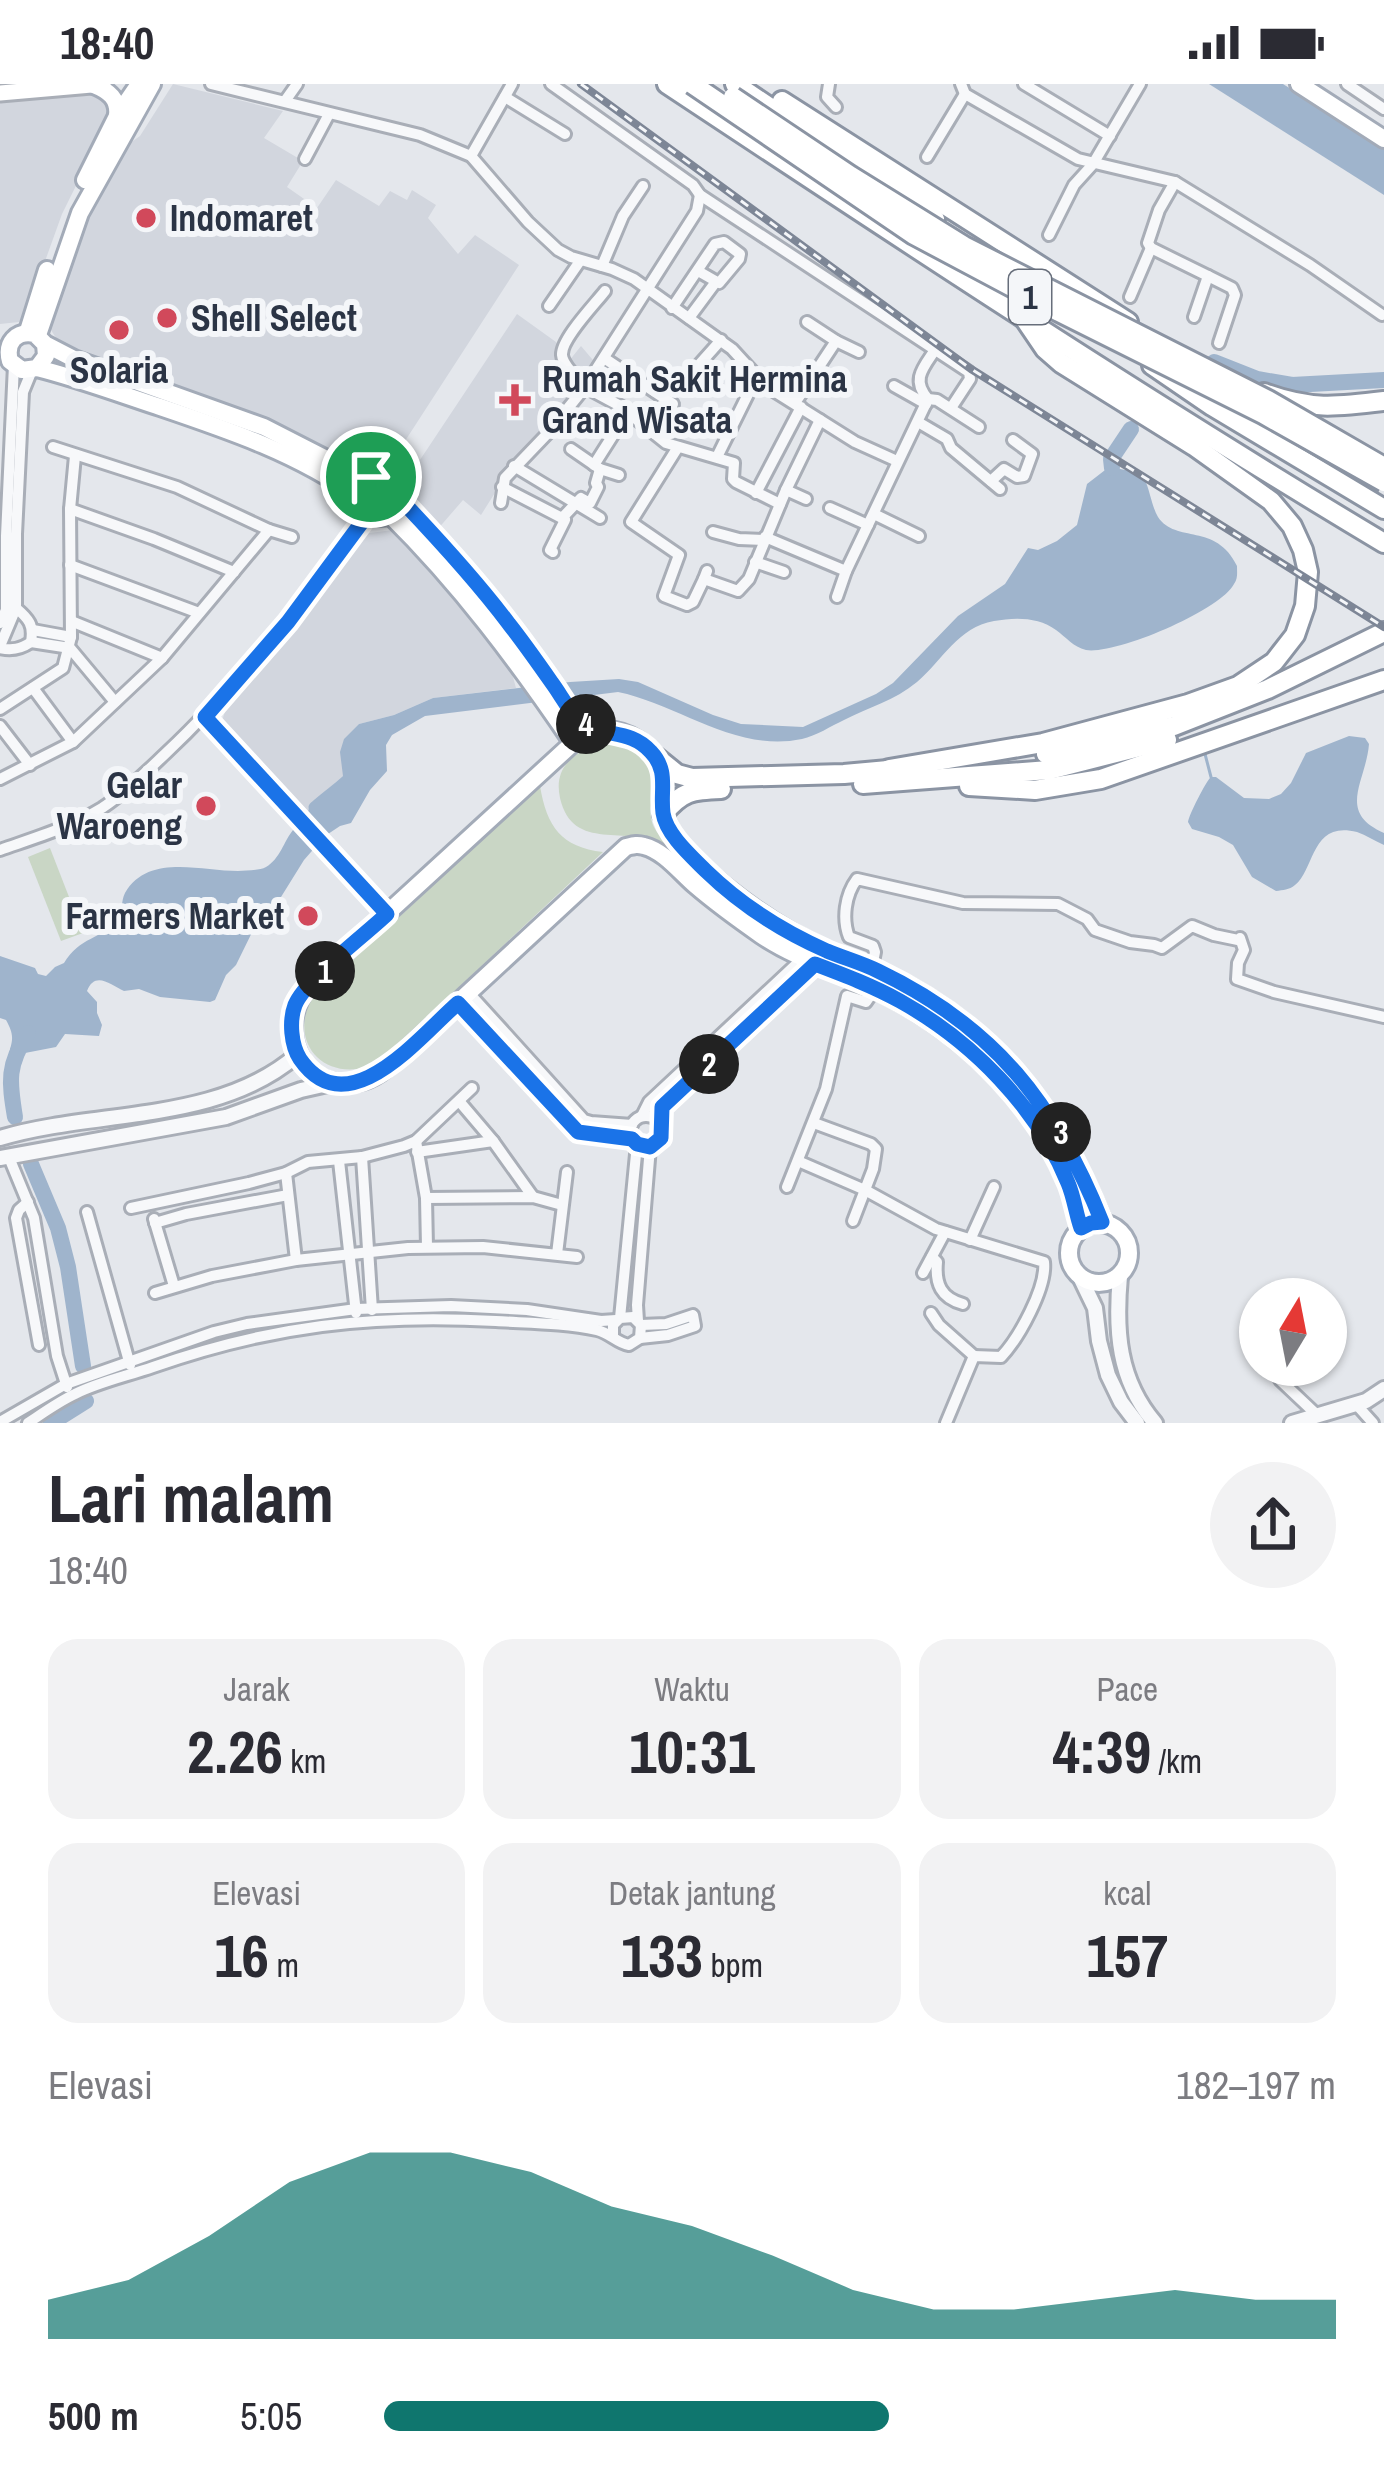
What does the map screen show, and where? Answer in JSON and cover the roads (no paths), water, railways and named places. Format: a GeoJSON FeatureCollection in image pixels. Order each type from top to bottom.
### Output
{"type":"FeatureCollection","features":[{"type":"Feature","properties":{"kind":"highway","name":"1"},"geometry":{"type":"LineString","coordinates":[[667,84],[1026,321],[1384,543]]}},
{"type":"Feature","properties":{"kind":"highway","name":"1"},"geometry":{"type":"LineString","coordinates":[[692,84],[914,235],[1263,414],[1384,482]]}},
{"type":"Feature","properties":{"kind":"highway","name":"1"},"geometry":{"type":"LineString","coordinates":[[714,84],[964,246],[1268,400],[1384,467]]}},
{"type":"Feature","properties":{"kind":"highway","name":"1"},"geometry":{"type":"LineString","coordinates":[[735,84],[1212,406],[1384,509]]}},
{"type":"Feature","properties":{"kind":"highway"},"geometry":{"type":"LineString","coordinates":[[752,84],[1197,363],[1241,384],[1310,406],[1384,400]]}},
{"type":"Feature","properties":{"kind":"highway"},"geometry":{"type":"LineString","coordinates":[[890,770],[1042,743],[1238,686],[1274,662],[1295,634],[1305,606],[1308,572],[1303,550],[1292,526],[1270,501],[1061,363],[1026,321]]}},
{"type":"Feature","properties":{"kind":"highway"},"geometry":{"type":"LineString","coordinates":[[656,757],[676,774],[692,778],[936,768],[1044,754],[1174,726],[1268,689],[1384,632]]}},
{"type":"Feature","properties":{"kind":"highway"},"geometry":{"type":"LineString","coordinates":[[663,814],[679,795],[700,789],[921,781],[1048,770],[1166,740],[1289,693],[1384,644]]}},
{"type":"Feature","properties":{"kind":"highway"},"geometry":{"type":"LineString","coordinates":[[921,781],[1035,790],[1101,779],[1384,680]]}},
{"type":"Feature","properties":{"kind":"main road"},"geometry":{"type":"LineString","coordinates":[[0,93],[103,84]]}},
{"type":"Feature","properties":{"kind":"main road"},"geometry":{"type":"LineString","coordinates":[[26,336],[64,224],[117,116],[139,84]]}},
{"type":"Feature","properties":{"kind":"main road"},"geometry":{"type":"LineString","coordinates":[[152,84],[80,213],[26,336],[8,349],[8,360],[22,370],[35,369],[263,427],[348,470],[391,478],[400,488],[396,508],[420,545],[500,625],[577,718],[596,731],[622,734],[656,757],[664,776],[663,814],[670,831],[694,858],[775,923],[912,988],[993,1047],[1058,1128],[1102,1222]]}},
{"type":"Feature","properties":{"kind":"main road"},"geometry":{"type":"LineString","coordinates":[[1300,84],[1325,91],[1384,139]]}},
{"type":"Feature","properties":{"kind":"main road"},"geometry":{"type":"LineString","coordinates":[[94,85],[113,96],[117,116]]}},
{"type":"Feature","properties":{"kind":"main road"},"geometry":{"type":"LineString","coordinates":[[26,336],[46,356],[35,369]]}},
{"type":"Feature","properties":{"kind":"main road"},"geometry":{"type":"LineString","coordinates":[[26,336],[290,457],[338,482],[379,518],[396,508]]}},
{"type":"Feature","properties":{"kind":"main road"},"geometry":{"type":"LineString","coordinates":[[363,506],[362,485],[371,477]]}},
{"type":"Feature","properties":{"kind":"main road"},"geometry":{"type":"LineString","coordinates":[[500,625],[573,743]]}},
{"type":"Feature","properties":{"kind":"main road"},"geometry":{"type":"LineString","coordinates":[[596,731],[573,743],[310,986],[296,1004],[290,1061],[332,1083],[363,1082],[384,1070],[626,847],[640,844],[658,852],[767,939],[903,1003],[981,1060],[1044,1138],[1068,1184],[1081,1228]]}},
{"type":"Feature","properties":{"kind":"main road"},"geometry":{"type":"LineString","coordinates":[[1102,1222],[1126,1237],[1128,1264],[1120,1276],[1093,1283],[1071,1266],[1068,1252],[1081,1228],[1102,1222]]}},
{"type":"Feature","properties":{"kind":"street"},"geometry":{"type":"LineString","coordinates":[[211,84],[420,135],[471,157],[558,250],[619,272],[647,288],[743,358],[766,386],[855,442],[897,461]]}},
{"type":"Feature","properties":{"kind":"street"},"geometry":{"type":"LineString","coordinates":[[285,101],[297,84]]}},
{"type":"Feature","properties":{"kind":"street"},"geometry":{"type":"LineString","coordinates":[[471,157],[512,84]]}},
{"type":"Feature","properties":{"kind":"street"},"geometry":{"type":"LineString","coordinates":[[551,84],[693,185],[700,195],[970,375],[951,408]]}},
{"type":"Feature","properties":{"kind":"street"},"geometry":{"type":"LineString","coordinates":[[829,84],[826,97],[836,107]]}},
{"type":"Feature","properties":{"kind":"street"},"geometry":{"type":"LineString","coordinates":[[1024,84],[1110,136]]}},
{"type":"Feature","properties":{"kind":"street"},"geometry":{"type":"LineString","coordinates":[[1049,235],[1074,185],[1093,164],[1140,84]]}},
{"type":"Feature","properties":{"kind":"street"},"geometry":{"type":"LineString","coordinates":[[1347,84],[1384,109]]}},
{"type":"Feature","properties":{"kind":"street"},"geometry":{"type":"LineString","coordinates":[[927,157],[963,89],[1063,153],[1175,182],[1382,315]]}},
{"type":"Feature","properties":{"kind":"street"},"geometry":{"type":"LineString","coordinates":[[505,97],[565,134]]}},
{"type":"Feature","properties":{"kind":"street"},"geometry":{"type":"LineString","coordinates":[[305,159],[329,114]]}},
{"type":"Feature","properties":{"kind":"street"},"geometry":{"type":"LineString","coordinates":[[1175,182],[1148,240],[1151,248],[1232,288],[1235,295],[1219,343]]}},
{"type":"Feature","properties":{"kind":"street"},"geometry":{"type":"LineString","coordinates":[[602,266],[623,216],[643,186]]}},
{"type":"Feature","properties":{"kind":"street"},"geometry":{"type":"LineString","coordinates":[[501,503],[502,488],[514,466],[585,387],[698,211],[700,195]]}},
{"type":"Feature","properties":{"kind":"street"},"geometry":{"type":"LineString","coordinates":[[672,308],[719,241],[738,251],[739,259],[723,281],[715,283],[689,318]]}},
{"type":"Feature","properties":{"kind":"street"},"geometry":{"type":"LineString","coordinates":[[1130,297],[1151,248]]}},
{"type":"Feature","properties":{"kind":"street"},"geometry":{"type":"LineString","coordinates":[[548,306],[580,261]]}},
{"type":"Feature","properties":{"kind":"street"},"geometry":{"type":"LineString","coordinates":[[698,271],[715,283]]}},
{"type":"Feature","properties":{"kind":"street"},"geometry":{"type":"LineString","coordinates":[[1194,317],[1208,276]]}},
{"type":"Feature","properties":{"kind":"street"},"geometry":{"type":"LineString","coordinates":[[605,291],[562,350],[563,362],[585,387],[626,411],[663,441],[734,463],[734,479],[780,504]]}},
{"type":"Feature","properties":{"kind":"street"},"geometry":{"type":"LineString","coordinates":[[807,322],[859,352]]}},
{"type":"Feature","properties":{"kind":"street"},"geometry":{"type":"LineString","coordinates":[[717,388],[695,372],[721,340]]}},
{"type":"Feature","properties":{"kind":"street"},"geometry":{"type":"LineString","coordinates":[[756,493],[798,405],[836,341]]}},
{"type":"Feature","properties":{"kind":"street"},"geometry":{"type":"LineString","coordinates":[[927,401],[920,378],[935,350]]}},
{"type":"Feature","properties":{"kind":"street"},"geometry":{"type":"LineString","coordinates":[[604,358],[673,404]]}},
{"type":"Feature","properties":{"kind":"street"},"geometry":{"type":"LineString","coordinates":[[0,623],[6,610],[8,360]]}},
{"type":"Feature","properties":{"kind":"street"},"geometry":{"type":"LineString","coordinates":[[16,608],[31,623],[32,636],[24,647],[10,650],[0,647],[16,608],[23,392],[35,369]]}},
{"type":"Feature","properties":{"kind":"street"},"geometry":{"type":"LineString","coordinates":[[717,458],[757,376]]}},
{"type":"Feature","properties":{"kind":"street"},"geometry":{"type":"LineString","coordinates":[[894,386],[927,401],[937,400],[979,427]]}},
{"type":"Feature","properties":{"kind":"street"},"geometry":{"type":"LineString","coordinates":[[837,597],[927,401]]}},
{"type":"Feature","properties":{"kind":"street"},"geometry":{"type":"LineString","coordinates":[[562,518],[581,498],[590,503],[593,499],[597,467],[626,411]]}},
{"type":"Feature","properties":{"kind":"street"},"geometry":{"type":"LineString","coordinates":[[678,447],[626,519],[679,555],[664,596],[686,605],[694,602],[705,575],[738,591],[749,579],[820,420]]}},
{"type":"Feature","properties":{"kind":"street"},"geometry":{"type":"LineString","coordinates":[[917,422],[947,439],[950,448],[995,485],[1004,469],[1022,478],[1027,471],[1032,454],[1013,440]]}},
{"type":"Feature","properties":{"kind":"street"},"geometry":{"type":"LineString","coordinates":[[53,447],[178,487],[268,530],[292,536]]}},
{"type":"Feature","properties":{"kind":"street"},"geometry":{"type":"LineString","coordinates":[[571,449],[619,475]]}},
{"type":"Feature","properties":{"kind":"street"},"geometry":{"type":"LineString","coordinates":[[777,453],[799,464]]}},
{"type":"Feature","properties":{"kind":"street"},"geometry":{"type":"LineString","coordinates":[[0,710],[63,668],[71,642],[70,509],[75,456]]}},
{"type":"Feature","properties":{"kind":"street"},"geometry":{"type":"LineString","coordinates":[[514,466],[600,518]]}},
{"type":"Feature","properties":{"kind":"street"},"geometry":{"type":"LineString","coordinates":[[1027,471],[1042,479]]}},
{"type":"Feature","properties":{"kind":"street"},"geometry":{"type":"LineString","coordinates":[[502,488],[565,520],[553,552]]}},
{"type":"Feature","properties":{"kind":"street"},"geometry":{"type":"LineString","coordinates":[[786,490],[806,499]]}},
{"type":"Feature","properties":{"kind":"street"},"geometry":{"type":"LineString","coordinates":[[0,850],[106,806],[205,717],[288,622],[363,506]]}},
{"type":"Feature","properties":{"kind":"street"},"geometry":{"type":"LineString","coordinates":[[830,508],[919,536]]}},
{"type":"Feature","properties":{"kind":"street"},"geometry":{"type":"LineString","coordinates":[[70,509],[234,572]]}},
{"type":"Feature","properties":{"kind":"street"},"geometry":{"type":"LineString","coordinates":[[0,778],[73,742],[163,658],[268,530]]}},
{"type":"Feature","properties":{"kind":"street"},"geometry":{"type":"LineString","coordinates":[[713,532],[739,539],[765,538],[846,571]]}},
{"type":"Feature","properties":{"kind":"street"},"geometry":{"type":"LineString","coordinates":[[755,562],[784,572]]}},
{"type":"Feature","properties":{"kind":"street"},"geometry":{"type":"LineString","coordinates":[[70,565],[199,613]]}},
{"type":"Feature","properties":{"kind":"street"},"geometry":{"type":"LineString","coordinates":[[71,621],[163,658]]}},
{"type":"Feature","properties":{"kind":"street"},"geometry":{"type":"LineString","coordinates":[[32,636],[71,642],[115,702]]}},
{"type":"Feature","properties":{"kind":"street"},"geometry":{"type":"LineString","coordinates":[[33,688],[73,742]]}},
{"type":"Feature","properties":{"kind":"street"},"geometry":{"type":"LineString","coordinates":[[205,717],[387,914]]}},
{"type":"Feature","properties":{"kind":"street"},"geometry":{"type":"LineString","coordinates":[[0,726],[30,765]]}},
{"type":"Feature","properties":{"kind":"street"},"geometry":{"type":"LineString","coordinates":[[872,967],[872,946],[850,938],[845,927],[856,879],[963,903],[1058,904],[1087,919],[1095,930],[1162,948],[1192,926],[1226,939],[1240,938],[1244,950],[1237,979],[1384,1016]]}},
{"type":"Feature","properties":{"kind":"street"},"geometry":{"type":"LineString","coordinates":[[463,998],[584,1120],[661,1138],[662,1107],[809,961]]}},
{"type":"Feature","properties":{"kind":"street"},"geometry":{"type":"LineString","coordinates":[[661,1125],[656,1119],[639,1134],[640,1328],[629,1346],[616,1341],[612,1330],[618,1319],[639,1134],[649,1102],[809,961]]}},
{"type":"Feature","properties":{"kind":"street"},"geometry":{"type":"LineString","coordinates":[[787,1186],[826,1088],[848,996],[866,1002],[875,988]]}},
{"type":"Feature","properties":{"kind":"street"},"geometry":{"type":"LineString","coordinates":[[2,1132],[203,1101],[271,1076],[290,1061],[301,1090]]}},
{"type":"Feature","properties":{"kind":"street"},"geometry":{"type":"LineString","coordinates":[[68,1390],[57,1356],[34,1217],[4,1156],[226,1117],[332,1083]]}},
{"type":"Feature","properties":{"kind":"street"},"geometry":{"type":"LineString","coordinates":[[417,1146],[472,1088]]}},
{"type":"Feature","properties":{"kind":"street"},"geometry":{"type":"LineString","coordinates":[[459,1101],[533,1197]]}},
{"type":"Feature","properties":{"kind":"street"},"geometry":{"type":"LineString","coordinates":[[814,1123],[874,1146],[873,1169],[854,1221]]}},
{"type":"Feature","properties":{"kind":"street"},"geometry":{"type":"LineString","coordinates":[[131,1208],[286,1173],[308,1162],[339,1161],[404,1147],[494,1141]]}},
{"type":"Feature","properties":{"kind":"street"},"geometry":{"type":"LineString","coordinates":[[417,1146],[428,1247]]}},
{"type":"Feature","properties":{"kind":"street"},"geometry":{"type":"LineString","coordinates":[[362,1157],[372,1314]]}},
{"type":"Feature","properties":{"kind":"street"},"geometry":{"type":"LineString","coordinates":[[339,1161],[356,1315]]}},
{"type":"Feature","properties":{"kind":"street"},"geometry":{"type":"LineString","coordinates":[[798,1161],[865,1190],[923,1224],[1039,1259],[1046,1266],[1043,1283],[1006,1354],[998,1358],[974,1356],[931,1313]]}},
{"type":"Feature","properties":{"kind":"street"},"geometry":{"type":"LineString","coordinates":[[557,1255],[567,1172]]}},
{"type":"Feature","properties":{"kind":"street"},"geometry":{"type":"LineString","coordinates":[[286,1173],[296,1260]]}},
{"type":"Feature","properties":{"kind":"street"},"geometry":{"type":"LineString","coordinates":[[970,1240],[994,1187]]}},
{"type":"Feature","properties":{"kind":"street"},"geometry":{"type":"LineString","coordinates":[[155,1223],[288,1196]]}},
{"type":"Feature","properties":{"kind":"street"},"geometry":{"type":"LineString","coordinates":[[426,1198],[533,1197],[562,1205]]}},
{"type":"Feature","properties":{"kind":"street"},"geometry":{"type":"LineString","coordinates":[[28,1202],[16,1218],[39,1345]]}},
{"type":"Feature","properties":{"kind":"street"},"geometry":{"type":"LineString","coordinates":[[149,1205],[174,1286]]}},
{"type":"Feature","properties":{"kind":"street"},"geometry":{"type":"LineString","coordinates":[[87,1212],[131,1368]]}},
{"type":"Feature","properties":{"kind":"street"},"geometry":{"type":"LineString","coordinates":[[923,1274],[945,1232]]}},
{"type":"Feature","properties":{"kind":"street"},"geometry":{"type":"LineString","coordinates":[[155,1292],[296,1260],[366,1252],[483,1246],[577,1257]]}},
{"type":"Feature","properties":{"kind":"street"},"geometry":{"type":"LineString","coordinates":[[932,1257],[938,1262],[941,1292],[963,1304]]}},
{"type":"Feature","properties":{"kind":"street"},"geometry":{"type":"LineString","coordinates":[[1120,1276],[1117,1338],[1135,1396],[1155,1423]]}},
{"type":"Feature","properties":{"kind":"street"},"geometry":{"type":"LineString","coordinates":[[1081,1277],[1095,1308],[1108,1375],[1137,1423]]}},
{"type":"Feature","properties":{"kind":"street"},"geometry":{"type":"LineString","coordinates":[[0,1422],[68,1390],[131,1368],[356,1315],[481,1307],[601,1321],[626,1316],[640,1328]]}},
{"type":"Feature","properties":{"kind":"street"},"geometry":{"type":"LineString","coordinates":[[372,1314],[542,1324],[613,1336]]}},
{"type":"Feature","properties":{"kind":"street"},"geometry":{"type":"LineString","coordinates":[[946,1423],[974,1356]]}},
{"type":"Feature","properties":{"kind":"street"},"geometry":{"type":"LineString","coordinates":[[1286,1386],[1316,1414]]}},
{"type":"Feature","properties":{"kind":"street"},"geometry":{"type":"LineString","coordinates":[[1292,1423],[1366,1401],[1384,1389]]}},
{"type":"Feature","properties":{"kind":"street"},"geometry":{"type":"LineString","coordinates":[[28,1423],[68,1390]]}},
{"type":"Feature","properties":{"kind":"street"},"geometry":{"type":"LineString","coordinates":[[1355,1403],[1373,1423]]}},
{"type":"Feature","properties":{"kind":"water"},"geometry":{"type":"Polygon","coordinates":[[[1209,84],[1283,84],[1384,148],[1384,195],[1209,84]]]}},
{"type":"Feature","properties":{"kind":"water"},"geometry":{"type":"Polygon","coordinates":[[[1109,467],[1131,471],[1145,480],[1156,513],[1166,525],[1208,538],[1228,552],[1237,576],[1225,595],[1166,629],[1100,650],[1081,649],[1034,620],[981,624],[908,689],[802,739],[753,739],[618,692],[425,716],[392,735],[386,745],[387,771],[351,823],[325,836],[281,897],[259,918],[215,1000],[160,997],[94,981],[87,991],[97,1002],[102,1025],[99,1036],[65,1034],[56,1047],[25,1053],[10,1049],[11,1031],[0,1018],[0,956],[46,976],[77,948],[121,920],[125,893],[147,873],[176,867],[238,871],[266,867],[305,818],[309,804],[343,776],[340,752],[344,739],[359,724],[433,698],[619,679],[638,682],[741,724],[803,727],[893,683],[958,616],[1005,584],[1028,548],[1038,550],[1077,525],[1087,484],[1109,467]]]}},
{"type":"Feature","properties":{"kind":"water"},"geometry":{"type":"Polygon","coordinates":[[[1349,736],[1365,738],[1369,744],[1357,806],[1369,825],[1384,833],[1384,845],[1357,832],[1331,833],[1316,848],[1302,878],[1276,891],[1252,877],[1233,845],[1192,829],[1188,822],[1211,777],[1244,798],[1269,799],[1291,783],[1306,753],[1349,736]]]}},
{"type":"Feature","properties":{"kind":"waterway"},"geometry":{"type":"LineString","coordinates":[[1214,362],[1257,379],[1292,385],[1384,380]]}},
{"type":"Feature","properties":{"kind":"waterway"},"geometry":{"type":"LineString","coordinates":[[1112,468],[1111,459],[1131,429]]}},
{"type":"Feature","properties":{"kind":"waterway"},"geometry":{"type":"LineString","coordinates":[[1205,754],[1211,777]]}},
{"type":"Feature","properties":{"kind":"waterway"},"geometry":{"type":"LineString","coordinates":[[15,1117],[11,1074],[28,1033]]}},
{"type":"Feature","properties":{"kind":"waterway"},"geometry":{"type":"LineString","coordinates":[[31,1164],[58,1228],[83,1366]]}},
{"type":"Feature","properties":{"kind":"waterway"},"geometry":{"type":"LineString","coordinates":[[51,1423],[86,1401]]}},
{"type":"Feature","properties":{"kind":"railway"},"geometry":{"type":"LineString","coordinates":[[581,84],[971,369],[1384,627]]}},
{"type":"Feature","properties":{"kind":"place","name":"Indomaret"},"geometry":{"type":"Point","coordinates":[146,218]}},
{"type":"Feature","properties":{"kind":"place","name":"Shell Select"},"geometry":{"type":"Point","coordinates":[167,318]}},
{"type":"Feature","properties":{"kind":"place","name":"Solaria"},"geometry":{"type":"Point","coordinates":[119,330]}},
{"type":"Feature","properties":{"kind":"place","name":"Rumah Sakit Hermina Grand Wisata"},"geometry":{"type":"Point","coordinates":[515,400]}},
{"type":"Feature","properties":{"kind":"place","name":"Gelar Waroeng"},"geometry":{"type":"Point","coordinates":[206,806]}},
{"type":"Feature","properties":{"kind":"place","name":"Farmers Market"},"geometry":{"type":"Point","coordinates":[308,916]}}]}
